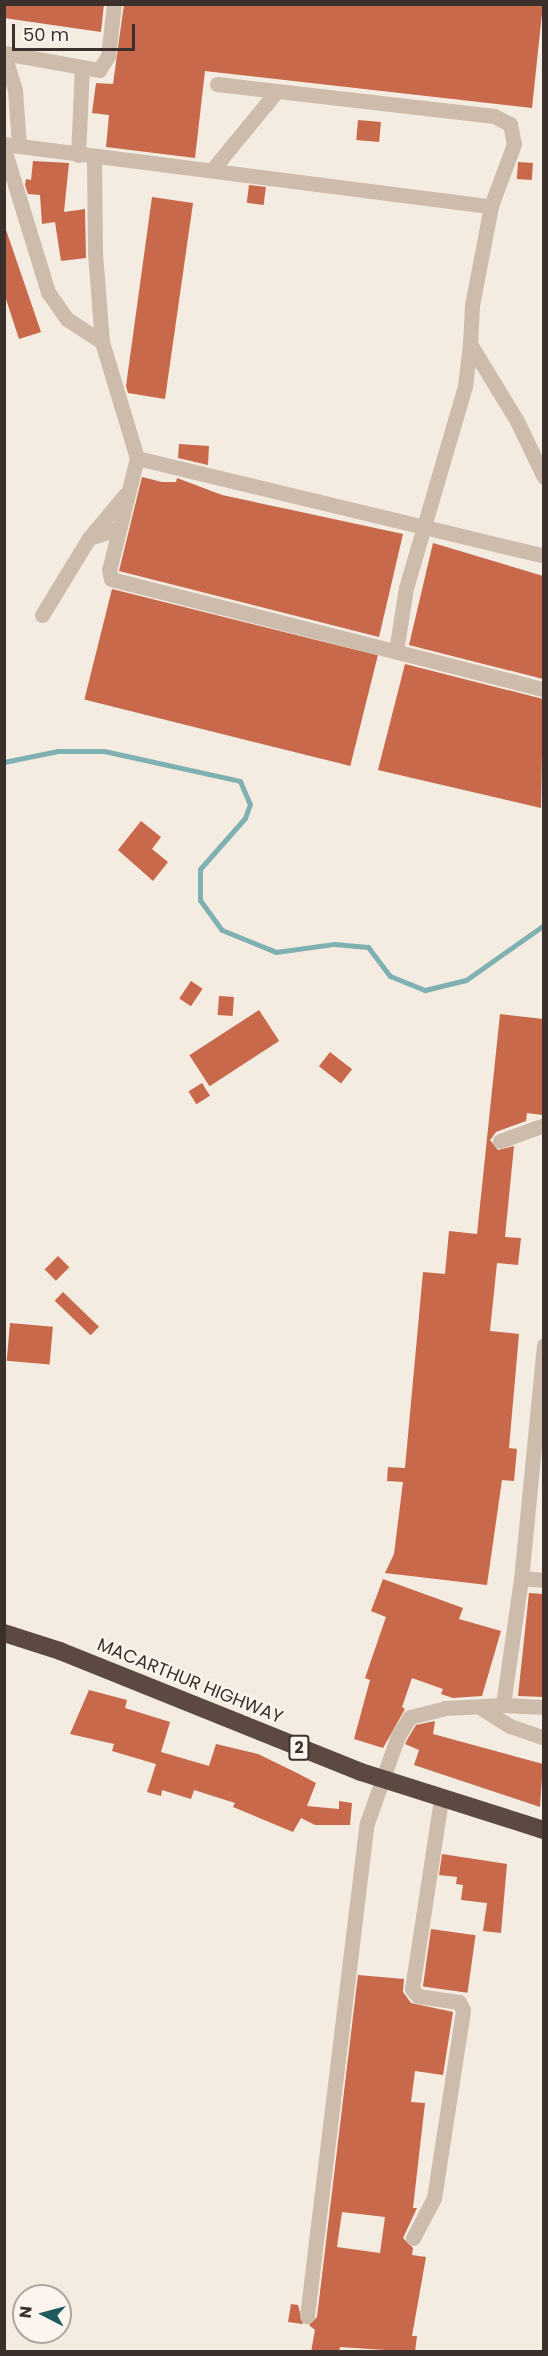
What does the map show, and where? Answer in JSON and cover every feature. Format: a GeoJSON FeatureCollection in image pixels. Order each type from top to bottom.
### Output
{"type":"FeatureCollection","features":[{"type":"Feature","properties":{"kind":"highway","name":"MACARTHUR HIGHWAY"},"geometry":{"type":"LineString","coordinates":[[4,1620],[60,1651]]}},
{"type":"Feature","properties":{"kind":"highway","name":"MACARTHUR HIGHWAY"},"geometry":{"type":"LineString","coordinates":[[4,1633],[60,1651],[382,1779],[543,1830]]}},
{"type":"Feature","properties":{"kind":"highway"},"geometry":{"type":"LineString","coordinates":[[4,1645],[60,1651]]}},
{"type":"Feature","properties":{"kind":"lane"},"geometry":{"type":"LineString","coordinates":[[102,342],[67,319],[48,292],[9,146],[15,90],[4,54],[99,70],[104,64],[114,4]]}},
{"type":"Feature","properties":{"kind":"lane"},"geometry":{"type":"LineString","coordinates":[[78,155],[82,67]]}},
{"type":"Feature","properties":{"kind":"lane"},"geometry":{"type":"LineString","coordinates":[[217,84],[505,119],[513,129],[514,144],[491,206],[472,306],[465,386],[406,588],[396,651]]}},
{"type":"Feature","properties":{"kind":"lane"},"geometry":{"type":"LineString","coordinates":[[212,170],[276,92]]}},
{"type":"Feature","properties":{"kind":"lane"},"geometry":{"type":"LineString","coordinates":[[9,146],[491,206]]}},
{"type":"Feature","properties":{"kind":"lane"},"geometry":{"type":"LineString","coordinates":[[94,157],[95,274],[102,342],[137,458],[109,570],[118,585],[396,651],[543,689]]}},
{"type":"Feature","properties":{"kind":"lane"},"geometry":{"type":"LineString","coordinates":[[470,344],[489,382],[518,422],[543,477]]}},
{"type":"Feature","properties":{"kind":"lane"},"geometry":{"type":"LineString","coordinates":[[137,458],[543,556]]}},
{"type":"Feature","properties":{"kind":"lane"},"geometry":{"type":"LineString","coordinates":[[42,615],[89,538],[127,493]]}},
{"type":"Feature","properties":{"kind":"lane"},"geometry":{"type":"LineString","coordinates":[[89,538],[119,528]]}},
{"type":"Feature","properties":{"kind":"lane"},"geometry":{"type":"LineString","coordinates":[[500,1141],[543,1125]]}},
{"type":"Feature","properties":{"kind":"lane"},"geometry":{"type":"LineString","coordinates":[[503,1705],[521,1578],[543,1345]]}},
{"type":"Feature","properties":{"kind":"lane"},"geometry":{"type":"LineString","coordinates":[[521,1578],[543,1580]]}},
{"type":"Feature","properties":{"kind":"lane"},"geometry":{"type":"LineString","coordinates":[[307,2316],[361,1856],[382,1779],[410,1717],[445,1708],[480,1708],[503,1705],[543,1707]]}},
{"type":"Feature","properties":{"kind":"lane"},"geometry":{"type":"LineString","coordinates":[[480,1708],[510,1726],[543,1738]]}},
{"type":"Feature","properties":{"kind":"lane"},"geometry":{"type":"LineString","coordinates":[[412,2238],[434,2198],[463,2010],[459,2002],[418,1996],[412,1989],[441,1799]]}},
{"type":"Feature","properties":{"kind":"building"},"geometry":{"type":"Polygon","coordinates":[[[4,4],[104,4],[101,32],[4,18],[4,4]]]}},
{"type":"Feature","properties":{"kind":"building"},"geometry":{"type":"Polygon","coordinates":[[[124,4],[543,4],[532,108],[205,71],[195,158],[106,147],[109,115],[92,113],[96,83],[113,84],[124,4]]]}},
{"type":"Feature","properties":{"kind":"building"},"geometry":{"type":"Polygon","coordinates":[[[358,120],[381,122],[379,142],[356,140],[358,120]]]}},
{"type":"Feature","properties":{"kind":"building"},"geometry":{"type":"Polygon","coordinates":[[[33,161],[69,163],[64,212],[85,209],[86,258],[61,261],[55,222],[42,224],[40,195],[28,194],[25,185],[26,179],[31,180],[33,161]]]}},
{"type":"Feature","properties":{"kind":"building"},"geometry":{"type":"Polygon","coordinates":[[[518,162],[533,163],[532,180],[517,179],[518,162]]]}},
{"type":"Feature","properties":{"kind":"building"},"geometry":{"type":"Polygon","coordinates":[[[249,185],[266,187],[264,205],[247,203],[249,185]]]}},
{"type":"Feature","properties":{"kind":"building"},"geometry":{"type":"Polygon","coordinates":[[[152,197],[193,203],[165,399],[128,393],[126,386],[152,197]]]}},
{"type":"Feature","properties":{"kind":"building"},"geometry":{"type":"Polygon","coordinates":[[[4,224],[41,332],[19,339],[4,293],[4,224]]]}},
{"type":"Feature","properties":{"kind":"building"},"geometry":{"type":"Polygon","coordinates":[[[179,444],[209,446],[208,465],[178,458],[179,444]]]}},
{"type":"Feature","properties":{"kind":"building"},"geometry":{"type":"Polygon","coordinates":[[[142,477],[162,482],[176,482],[177,478],[222,495],[403,534],[379,637],[119,571],[142,477]]]}},
{"type":"Feature","properties":{"kind":"building"},"geometry":{"type":"Polygon","coordinates":[[[433,543],[543,576],[543,679],[409,645],[433,543]]]}},
{"type":"Feature","properties":{"kind":"building"},"geometry":{"type":"Polygon","coordinates":[[[112,589],[378,655],[350,766],[84,700],[112,589]]]}},
{"type":"Feature","properties":{"kind":"building"},"geometry":{"type":"Polygon","coordinates":[[[405,664],[543,699],[541,808],[378,770],[405,664]]]}},
{"type":"Feature","properties":{"kind":"building"},"geometry":{"type":"Polygon","coordinates":[[[141,821],[161,837],[152,849],[168,862],[153,881],[118,850],[141,821]]]}},
{"type":"Feature","properties":{"kind":"building"},"geometry":{"type":"Polygon","coordinates":[[[191,981],[203,989],[191,1006],[179,998],[191,981]]]}},
{"type":"Feature","properties":{"kind":"building"},"geometry":{"type":"Polygon","coordinates":[[[219,996],[234,997],[233,1016],[218,1015],[219,996]]]}},
{"type":"Feature","properties":{"kind":"building"},"geometry":{"type":"Polygon","coordinates":[[[259,1010],[279,1041],[210,1086],[189,1055],[259,1010]]]}},
{"type":"Feature","properties":{"kind":"building"},"geometry":{"type":"Polygon","coordinates":[[[500,1014],[543,1019],[543,1115],[527,1113],[526,1121],[496,1132],[490,1140],[498,1150],[514,1146],[505,1237],[521,1238],[518,1265],[497,1263],[490,1331],[519,1334],[509,1448],[517,1449],[514,1481],[502,1480],[487,1585],[385,1573],[394,1554],[403,1482],[387,1481],[388,1467],[405,1468],[423,1272],[445,1274],[449,1231],[477,1234],[500,1014]]]}},
{"type":"Feature","properties":{"kind":"building"},"geometry":{"type":"Polygon","coordinates":[[[330,1052],[352,1069],[341,1083],[319,1066],[330,1052]]]}},
{"type":"Feature","properties":{"kind":"building"},"geometry":{"type":"Polygon","coordinates":[[[202,1083],[210,1096],[196,1104],[188,1091],[202,1083]]]}},
{"type":"Feature","properties":{"kind":"building"},"geometry":{"type":"Polygon","coordinates":[[[58,1256],[69,1267],[56,1281],[45,1269],[58,1256]]]}},
{"type":"Feature","properties":{"kind":"building"},"geometry":{"type":"Polygon","coordinates":[[[63,1292],[99,1327],[91,1335],[55,1301],[63,1292]]]}},
{"type":"Feature","properties":{"kind":"building"},"geometry":{"type":"Polygon","coordinates":[[[10,1323],[53,1327],[50,1365],[7,1361],[10,1323]]]}},
{"type":"Feature","properties":{"kind":"building"},"geometry":{"type":"Polygon","coordinates":[[[383,1579],[463,1608],[459,1619],[501,1631],[482,1696],[453,1698],[441,1694],[443,1689],[412,1678],[402,1707],[405,1709],[383,1748],[354,1739],[370,1680],[365,1678],[386,1617],[371,1611],[383,1579]]]}},
{"type":"Feature","properties":{"kind":"building"},"geometry":{"type":"Polygon","coordinates":[[[529,1593],[543,1594],[543,1697],[518,1696],[529,1593]]]}},
{"type":"Feature","properties":{"kind":"building"},"geometry":{"type":"Polygon","coordinates":[[[89,1690],[127,1700],[125,1708],[170,1722],[161,1752],[209,1766],[216,1744],[258,1754],[316,1783],[307,1806],[339,1809],[339,1801],[352,1803],[350,1825],[315,1825],[301,1818],[293,1832],[233,1807],[235,1803],[194,1790],[191,1799],[162,1790],[161,1796],[147,1792],[156,1764],[112,1751],[114,1744],[70,1734],[89,1690]]]}},
{"type":"Feature","properties":{"kind":"building"},"geometry":{"type":"Polygon","coordinates":[[[435,1721],[433,1734],[543,1764],[540,1807],[414,1765],[419,1750],[405,1744],[416,1725],[435,1721]]]}},
{"type":"Feature","properties":{"kind":"building"},"geometry":{"type":"Polygon","coordinates":[[[442,1854],[507,1864],[501,1933],[483,1931],[487,1903],[461,1900],[463,1885],[456,1884],[457,1877],[439,1875],[442,1854]]]}},
{"type":"Feature","properties":{"kind":"building"},"geometry":{"type":"Polygon","coordinates":[[[431,1929],[476,1935],[467,1993],[423,1986],[431,1929]]]}},
{"type":"Feature","properties":{"kind":"building"},"geometry":{"type":"Polygon","coordinates":[[[358,1975],[404,1979],[403,1992],[411,2003],[453,2012],[443,2075],[415,2071],[411,2102],[425,2103],[413,2208],[417,2208],[403,2238],[413,2248],[412,2255],[426,2257],[412,2336],[417,2336],[415,2352],[340,2347],[339,2352],[311,2352],[315,2330],[309,2325],[317,2317],[358,1975]],[[342,2212],[337,2247],[380,2253],[385,2217],[342,2212]]]}},
{"type":"Feature","properties":{"kind":"building"},"geometry":{"type":"Polygon","coordinates":[[[291,2304],[298,2305],[303,2324],[288,2322],[291,2304]]]}},
{"type":"Feature","properties":{"kind":"waterway"},"geometry":{"type":"LineString","coordinates":[[4,762],[58,751],[104,751],[240,781],[250,804],[245,818],[200,869],[200,900],[222,930],[276,952],[334,944],[368,947],[390,976],[425,990],[466,980],[544,925]]}}]}
